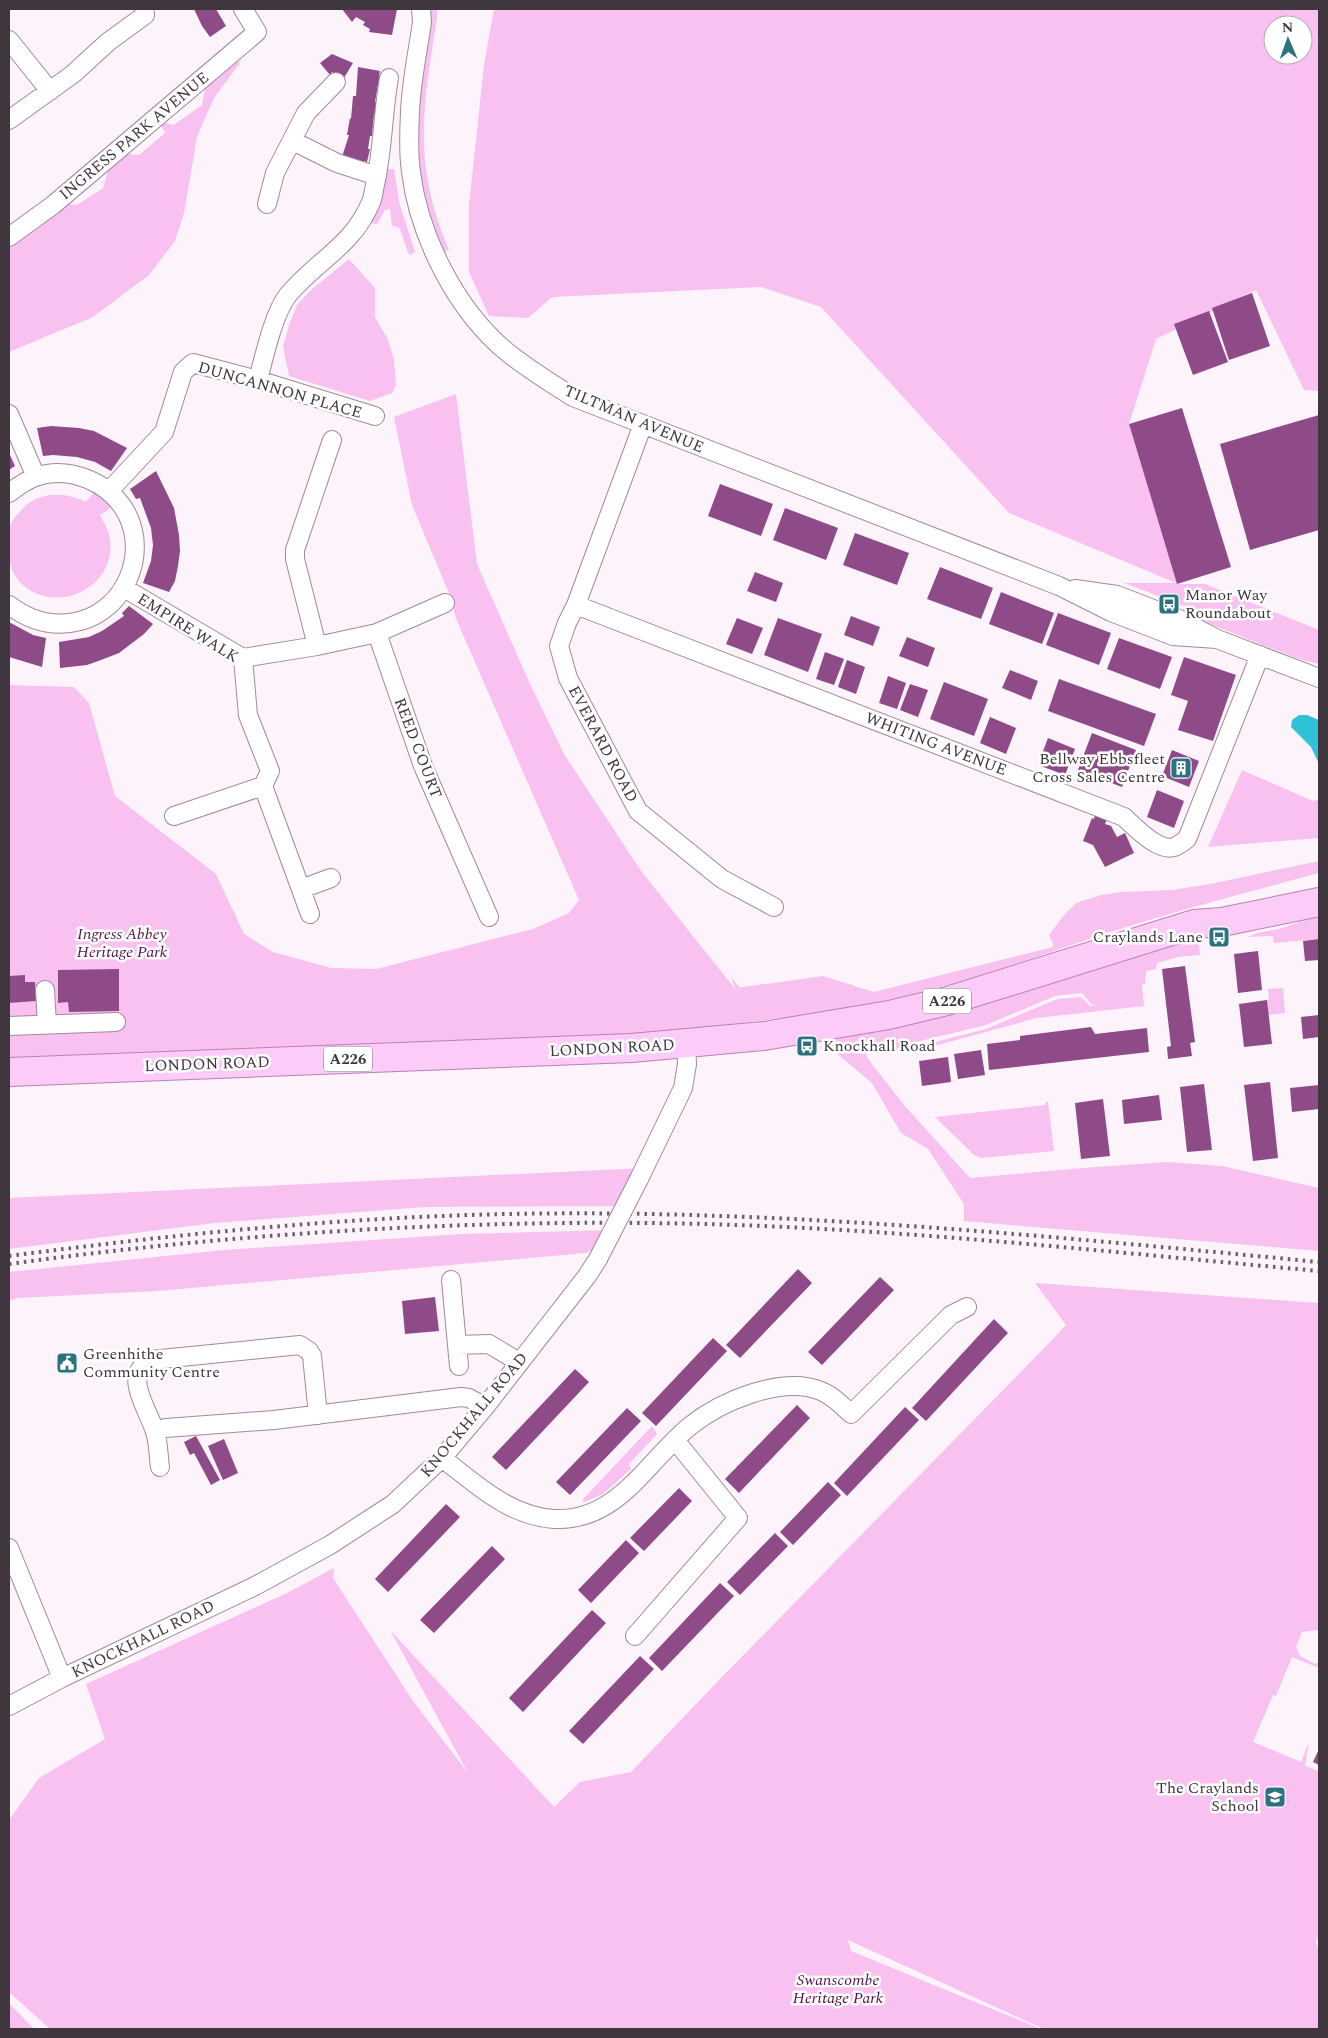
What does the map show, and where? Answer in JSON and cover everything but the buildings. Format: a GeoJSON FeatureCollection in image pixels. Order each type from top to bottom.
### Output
{"type":"FeatureCollection","features":[{"type":"Feature","properties":{"kind":"main road","name":"LONDON ROAD"},"geometry":{"type":"LineString","coordinates":[[9,1072],[578,1050],[686,1044],[764,1036],[889,1015],[947,1001],[1199,923],[1221,911],[1319,885]]}},
{"type":"Feature","properties":{"kind":"main road","name":"LONDON ROAD"},"geometry":{"type":"LineString","coordinates":[[1199,923],[1222,922],[1319,902]]}},
{"type":"Feature","properties":{"kind":"street"},"geometry":{"type":"LineString","coordinates":[[9,120],[73,74],[108,42],[145,15],[144,9]]}},
{"type":"Feature","properties":{"kind":"street","name":"INGRESS PARK AVENUE"},"geometry":{"type":"LineString","coordinates":[[9,237],[53,205],[257,32],[243,9]]}},
{"type":"Feature","properties":{"kind":"street","name":"TILTMAN AVENUE"},"geometry":{"type":"LineString","coordinates":[[421,9],[422,22],[410,110],[411,172],[422,220],[438,261],[462,301],[487,333],[506,352],[527,368],[573,397],[1059,586],[1111,612],[1173,636],[1217,639],[1319,678]]}},
{"type":"Feature","properties":{"kind":"street"},"geometry":{"type":"LineString","coordinates":[[9,40],[50,91]]}},
{"type":"Feature","properties":{"kind":"street"},"geometry":{"type":"LineString","coordinates":[[258,380],[272,331],[287,296],[314,268],[340,248],[358,226],[371,201],[381,157],[389,78]]}},
{"type":"Feature","properties":{"kind":"street"},"geometry":{"type":"LineString","coordinates":[[266,204],[275,173],[306,113],[336,82]]}},
{"type":"Feature","properties":{"kind":"street"},"geometry":{"type":"LineString","coordinates":[[293,140],[337,164],[376,176]]}},
{"type":"Feature","properties":{"kind":"street","name":"DUNCANNON PLACE"},"geometry":{"type":"LineString","coordinates":[[109,491],[161,436],[172,412],[183,372],[193,363],[258,380],[375,416]]}},
{"type":"Feature","properties":{"kind":"street"},"geometry":{"type":"LineString","coordinates":[[9,414],[36,477]]}},
{"type":"Feature","properties":{"kind":"street","name":"EVERARD ROAD"},"geometry":{"type":"LineString","coordinates":[[644,424],[576,606],[567,623],[560,646],[568,678],[638,811],[722,880],[774,907]]}},
{"type":"Feature","properties":{"kind":"street"},"geometry":{"type":"LineString","coordinates":[[316,646],[295,559],[295,550],[332,440]]}},
{"type":"Feature","properties":{"kind":"street"},"geometry":{"type":"LineString","coordinates":[[9,493],[24,482],[36,477],[63,473],[80,476],[97,483],[109,491],[127,513],[134,538],[134,564],[124,588],[109,606],[89,618],[66,624],[43,623],[21,614],[9,605]]}},
{"type":"Feature","properties":{"kind":"street","name":"EMPIRE WALK"},"geometry":{"type":"LineString","coordinates":[[124,588],[243,658],[248,715],[270,771],[263,786],[310,914]]}},
{"type":"Feature","properties":{"kind":"street"},"geometry":{"type":"LineString","coordinates":[[243,658],[316,646],[377,633],[445,603]]}},
{"type":"Feature","properties":{"kind":"street","name":"WHITING AVENUE"},"geometry":{"type":"LineString","coordinates":[[576,606],[1124,817],[1163,847],[1174,847],[1187,839],[1260,655]]}},
{"type":"Feature","properties":{"kind":"street","name":"REED COURT"},"geometry":{"type":"LineString","coordinates":[[377,633],[423,766],[489,917]]}},
{"type":"Feature","properties":{"kind":"street"},"geometry":{"type":"LineString","coordinates":[[174,816],[263,786]]}},
{"type":"Feature","properties":{"kind":"street"},"geometry":{"type":"LineString","coordinates":[[301,889],[331,878]]}},
{"type":"Feature","properties":{"kind":"street"},"geometry":{"type":"LineString","coordinates":[[45,990],[47,1024]]}},
{"type":"Feature","properties":{"kind":"street"},"geometry":{"type":"LineString","coordinates":[[9,1026],[116,1022]]}},
{"type":"Feature","properties":{"kind":"street","name":"KNOCKHALL ROAD"},"geometry":{"type":"LineString","coordinates":[[9,1706],[62,1678],[255,1586],[320,1551],[393,1504],[442,1458],[485,1407],[588,1276],[639,1179],[682,1088],[687,1064],[686,1044]]}},
{"type":"Feature","properties":{"kind":"street"},"geometry":{"type":"LineString","coordinates":[[451,1280],[459,1366]]}},
{"type":"Feature","properties":{"kind":"street"},"geometry":{"type":"LineString","coordinates":[[442,1458],[507,1506],[534,1516],[567,1518],[598,1510],[617,1500],[675,1440],[699,1420],[723,1406],[756,1393],[780,1387],[800,1386],[822,1391],[852,1414],[951,1315],[967,1307]]}},
{"type":"Feature","properties":{"kind":"street"},"geometry":{"type":"LineString","coordinates":[[457,1346],[488,1344],[519,1362]]}},
{"type":"Feature","properties":{"kind":"street"},"geometry":{"type":"LineString","coordinates":[[160,1467],[155,1431],[137,1388],[138,1373],[143,1365],[151,1360],[295,1345],[303,1346],[310,1353],[313,1360],[318,1415]]}},
{"type":"Feature","properties":{"kind":"street"},"geometry":{"type":"LineString","coordinates":[[155,1431],[166,1428],[318,1415],[461,1397],[469,1398],[485,1407]]}},
{"type":"Feature","properties":{"kind":"street"},"geometry":{"type":"LineString","coordinates":[[635,1636],[738,1518],[675,1440]]}},
{"type":"Feature","properties":{"kind":"street"},"geometry":{"type":"LineString","coordinates":[[9,1548],[62,1678]]}},
{"type":"Feature","properties":{"kind":"green space"},"geometry":{"type":"Polygon","coordinates":[[[431,9],[437,9],[437,18],[425,108],[425,162],[437,219],[449,250],[444,252],[426,198],[419,161],[419,103],[428,45],[431,9]]]}},
{"type":"Feature","properties":{"kind":"green space"},"geometry":{"type":"Polygon","coordinates":[[[494,9],[1319,9],[1319,391],[1304,390],[1256,290],[1156,339],[1129,424],[1177,584],[1205,584],[1319,630],[1319,664],[1299,659],[1182,613],[1184,606],[1124,583],[1176,583],[1009,513],[821,307],[761,287],[552,297],[528,318],[489,316],[469,272],[469,205],[484,65],[494,9]]]}},
{"type":"Feature","properties":{"kind":"green space"},"geometry":{"type":"Polygon","coordinates":[[[238,61],[240,63],[214,98],[197,137],[184,213],[175,241],[149,275],[93,317],[9,352],[9,246],[36,230],[69,204],[77,205],[103,188],[108,171],[128,154],[139,155],[165,133],[161,125],[167,123],[174,125],[202,105],[205,89],[238,61]]]}},
{"type":"Feature","properties":{"kind":"green space"},"geometry":{"type":"Polygon","coordinates":[[[382,169],[394,169],[399,202],[415,252],[411,255],[408,253],[400,229],[392,226],[390,209],[385,210],[377,224],[371,223],[373,218],[371,214],[382,169]]]}},
{"type":"Feature","properties":{"kind":"green space"},"geometry":{"type":"Polygon","coordinates":[[[349,259],[375,288],[375,317],[388,340],[394,360],[396,385],[392,393],[370,401],[289,376],[283,346],[297,305],[310,291],[349,259]]]}},
{"type":"Feature","properties":{"kind":"green space","name":"Ingress Abbey Heritage Park"},"geometry":{"type":"Polygon","coordinates":[[[456,394],[477,564],[530,684],[564,754],[641,871],[736,990],[731,977],[739,987],[743,987],[823,976],[874,992],[1053,947],[1049,935],[1064,915],[1076,903],[1101,895],[1121,892],[1172,890],[1319,861],[1319,873],[1145,921],[1009,966],[924,991],[863,1005],[796,1016],[627,1034],[9,1062],[9,685],[74,687],[89,703],[115,796],[216,874],[244,934],[273,952],[331,968],[376,969],[533,929],[569,913],[579,900],[457,621],[448,591],[412,505],[394,417],[456,394]]]}},
{"type":"Feature","properties":{"kind":"green space"},"geometry":{"type":"Polygon","coordinates":[[[95,491],[112,507],[100,515],[110,540],[110,556],[104,571],[95,582],[83,591],[69,596],[53,598],[38,594],[24,586],[14,574],[10,560],[9,530],[15,517],[25,506],[41,497],[50,495],[68,496],[86,502],[95,491]]]}},
{"type":"Feature","properties":{"kind":"green space"},"geometry":{"type":"Polygon","coordinates":[[[1242,770],[1313,801],[1319,799],[1319,838],[1208,847],[1242,770]]]}},
{"type":"Feature","properties":{"kind":"green space"},"geometry":{"type":"Polygon","coordinates":[[[1319,915],[1319,939],[1274,943],[1273,936],[1248,937],[1257,933],[1279,929],[1319,915]]]}},
{"type":"Feature","properties":{"kind":"green space"},"geometry":{"type":"Polygon","coordinates":[[[1194,939],[1199,944],[1200,955],[1178,957],[1157,963],[1156,969],[1146,971],[1145,984],[1142,984],[1144,1006],[1037,1018],[912,1052],[911,1048],[986,1029],[1057,999],[1081,997],[1090,1006],[1101,1004],[1092,1005],[1082,993],[1055,996],[986,1025],[916,1042],[890,1051],[866,1054],[904,1105],[970,1178],[1167,1162],[1222,1166],[1319,1188],[1319,1251],[964,1221],[964,1204],[928,1149],[901,1133],[872,1083],[835,1052],[827,1039],[1174,942],[1194,939]]]}},
{"type":"Feature","properties":{"kind":"green space"},"geometry":{"type":"Polygon","coordinates":[[[1283,988],[1285,1013],[1268,1015],[1268,989],[1283,988]]]}},
{"type":"Feature","properties":{"kind":"green space"},"geometry":{"type":"Polygon","coordinates":[[[1048,1102],[1054,1151],[981,1158],[974,1155],[935,1117],[1045,1105],[1048,1102]]]}},
{"type":"Feature","properties":{"kind":"green space"},"geometry":{"type":"Polygon","coordinates":[[[645,1168],[626,1206],[426,1207],[215,1223],[9,1249],[9,1198],[645,1168]]]}},
{"type":"Feature","properties":{"kind":"green space"},"geometry":{"type":"Polygon","coordinates":[[[614,1230],[607,1243],[586,1253],[158,1291],[18,1298],[9,1301],[9,1272],[224,1250],[461,1234],[614,1230]]]}},
{"type":"Feature","properties":{"kind":"green space","name":"Swanscombe Heritage Park"},"geometry":{"type":"Polygon","coordinates":[[[1035,1283],[1319,1303],[1319,1630],[1302,1632],[1296,1647],[1300,1656],[1315,1664],[1319,1662],[1319,1668],[1292,1657],[1276,1696],[1273,1695],[1253,1742],[1301,1762],[1309,1742],[1305,1766],[1319,1771],[1319,1933],[1316,1943],[1319,1950],[1319,2029],[1044,2029],[848,1940],[851,1951],[1041,2029],[50,2029],[9,1992],[9,1820],[39,1778],[105,1739],[86,1684],[285,1594],[334,1568],[333,1578],[413,1701],[468,1773],[390,1630],[554,1807],[580,1782],[631,1772],[1066,1325],[1035,1283]]]}},
{"type":"Feature","properties":{"kind":"green space"},"geometry":{"type":"Polygon","coordinates":[[[652,1426],[657,1434],[629,1464],[631,1469],[603,1494],[582,1503],[584,1498],[652,1426]]]}},
{"type":"Feature","properties":{"kind":"green space"},"geometry":{"type":"Polygon","coordinates":[[[9,2003],[34,2029],[9,2029],[9,2003]]]}},
{"type":"Feature","properties":{"kind":"water"},"geometry":{"type":"Polygon","coordinates":[[[1299,715],[1307,715],[1319,720],[1319,764],[1311,747],[1291,727],[1292,720],[1299,715]]]}},
{"type":"Feature","properties":{"kind":"railway"},"geometry":{"type":"LineString","coordinates":[[9,1256],[124,1242],[296,1225],[411,1217],[575,1213],[682,1215],[895,1225],[1319,1262]]}},
{"type":"Feature","properties":{"kind":"railway"},"geometry":{"type":"LineString","coordinates":[[9,1264],[168,1245],[327,1232],[488,1224],[648,1223],[816,1229],[984,1240],[1319,1271]]}},
{"type":"Feature","properties":{"kind":"place","name":"Manor Way Roundabout"},"geometry":{"type":"Point","coordinates":[1169,604]}},
{"type":"Feature","properties":{"kind":"place","name":"Bellway Ebbsfleet Cross Sales Centre"},"geometry":{"type":"Point","coordinates":[1181,768]}},
{"type":"Feature","properties":{"kind":"place","name":"Craylands Lane"},"geometry":{"type":"Point","coordinates":[1219,937]}},
{"type":"Feature","properties":{"kind":"place","name":"Knockhall Road"},"geometry":{"type":"Point","coordinates":[807,1046]}},
{"type":"Feature","properties":{"kind":"place","name":"Greenhithe Community Centre"},"geometry":{"type":"Point","coordinates":[67,1363]}},
{"type":"Feature","properties":{"kind":"place","name":"The Craylands School"},"geometry":{"type":"Point","coordinates":[1275,1797]}}]}
